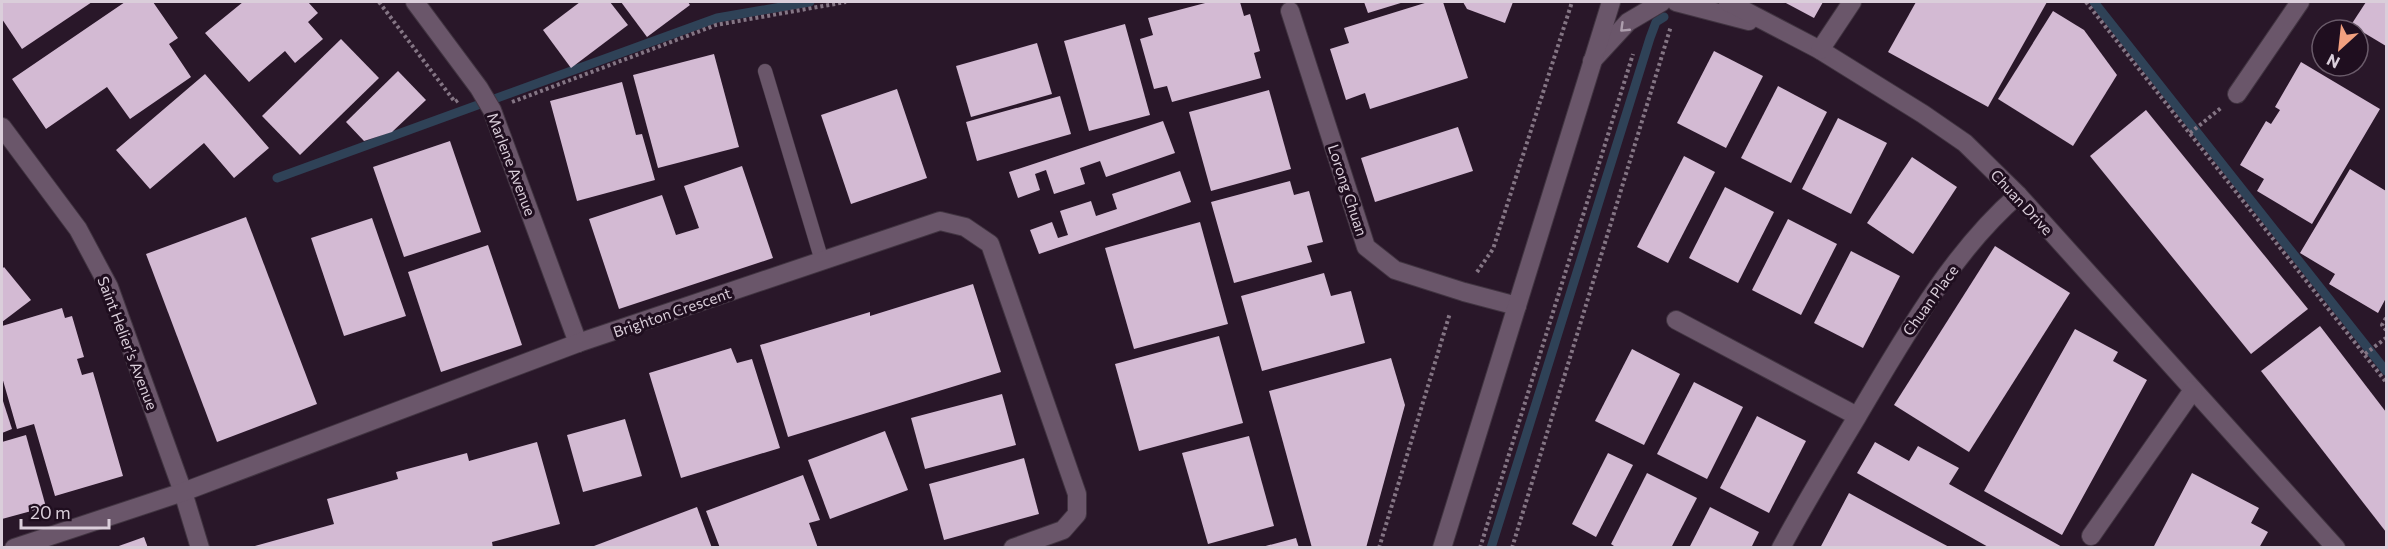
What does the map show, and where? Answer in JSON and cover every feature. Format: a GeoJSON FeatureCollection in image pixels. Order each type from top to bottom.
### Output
{"type":"FeatureCollection","features":[{"type":"Feature","properties":{"kind":"street","name":"Marlene Avenue"},"geometry":{"type":"LineString","coordinates":[[415,2],[479,88],[492,110],[578,343]]}},
{"type":"Feature","properties":{"kind":"street"},"geometry":{"type":"LineString","coordinates":[[1442,548],[1611,2]]}},
{"type":"Feature","properties":{"kind":"street"},"geometry":{"type":"LineString","coordinates":[[1592,61],[1628,22],[1662,2]]}},
{"type":"Feature","properties":{"kind":"street"},"geometry":{"type":"LineString","coordinates":[[1676,2],[1745,21],[1763,20]]}},
{"type":"Feature","properties":{"kind":"street","name":"Chuan Drive"},"geometry":{"type":"LineString","coordinates":[[1728,2],[1820,50],[1879,85],[1965,143],[2018,195],[2336,548]]}},
{"type":"Feature","properties":{"kind":"street"},"geometry":{"type":"LineString","coordinates":[[1820,50],[1852,2]]}},
{"type":"Feature","properties":{"kind":"street"},"geometry":{"type":"LineString","coordinates":[[2237,94],[2301,2]]}},
{"type":"Feature","properties":{"kind":"street","name":"Lorong Chuan"},"geometry":{"type":"LineString","coordinates":[[1290,11],[1366,247],[1395,270],[1517,306]]}},
{"type":"Feature","properties":{"kind":"street","name":"Saint Helier's Avenue"},"geometry":{"type":"LineString","coordinates":[[2,127],[78,229],[109,287],[183,492],[200,548]]}},
{"type":"Feature","properties":{"kind":"street","name":"Chuan Place"},"geometry":{"type":"LineString","coordinates":[[1781,548],[1903,336],[1966,249],[2018,195]]}},
{"type":"Feature","properties":{"kind":"street","name":"Brighton Crescent"},"geometry":{"type":"LineString","coordinates":[[14,548],[183,492],[578,343],[940,221],[965,228],[990,244],[1077,494],[1077,514],[1063,530],[1013,548]]}},
{"type":"Feature","properties":{"kind":"street"},"geometry":{"type":"LineString","coordinates":[[1676,321],[1857,416]]}},
{"type":"Feature","properties":{"kind":"street"},"geometry":{"type":"LineString","coordinates":[[2091,536],[2193,390]]}},
{"type":"Feature","properties":{"kind":"lane"},"geometry":{"type":"LineString","coordinates":[[765,71],[822,261]]}},
{"type":"Feature","properties":{"kind":"path"},"geometry":{"type":"LineString","coordinates":[[492,110],[716,25],[846,2]]}},
{"type":"Feature","properties":{"kind":"path"},"geometry":{"type":"LineString","coordinates":[[1378,548],[1448,316],[1493,249],[1572,2]]}},
{"type":"Feature","properties":{"kind":"path"},"geometry":{"type":"LineString","coordinates":[[2086,2],[2386,382]]}},
{"type":"Feature","properties":{"kind":"path"},"geometry":{"type":"LineString","coordinates":[[1512,548],[1672,22]]}},
{"type":"Feature","properties":{"kind":"path"},"geometry":{"type":"LineString","coordinates":[[1480,548],[1634,49]]}},
{"type":"Feature","properties":{"kind":"path"},"geometry":{"type":"LineString","coordinates":[[2191,133],[2206,120]]}},
{"type":"Feature","properties":{"kind":"path"},"geometry":{"type":"LineString","coordinates":[[2386,318],[2382,325],[2386,330]]}},
{"type":"Feature","properties":{"kind":"path"},"geometry":{"type":"LineString","coordinates":[[2365,353],[2385,340]]}},
{"type":"Feature","properties":{"kind":"building"},"geometry":{"type":"Polygon","coordinates":[[[2,2],[92,2],[22,49],[2,19],[2,2]]]}},
{"type":"Feature","properties":{"kind":"building"},"geometry":{"type":"Polygon","coordinates":[[[125,2],[153,2],[178,38],[169,44],[191,77],[130,119],[107,87],[46,129],[12,79],[125,2]]]}},
{"type":"Feature","properties":{"kind":"building"},"geometry":{"type":"Polygon","coordinates":[[[243,2],[308,2],[318,13],[308,22],[323,39],[295,63],[285,51],[249,82],[205,33],[243,2]]]}},
{"type":"Feature","properties":{"kind":"building"},"geometry":{"type":"Polygon","coordinates":[[[580,2],[610,2],[628,25],[571,68],[543,30],[580,2]]]}},
{"type":"Feature","properties":{"kind":"building"},"geometry":{"type":"Polygon","coordinates":[[[621,2],[688,2],[690,5],[647,37],[621,2]]]}},
{"type":"Feature","properties":{"kind":"building"},"geometry":{"type":"Polygon","coordinates":[[[1209,2],[1240,2],[1244,16],[1250,14],[1260,51],[1254,53],[1261,78],[1172,102],[1167,86],[1154,89],[1140,39],[1153,35],[1148,18],[1209,2]]]}},
{"type":"Feature","properties":{"kind":"building"},"geometry":{"type":"Polygon","coordinates":[[[1364,2],[1404,2],[1368,13],[1364,2]]]}},
{"type":"Feature","properties":{"kind":"building"},"geometry":{"type":"Polygon","coordinates":[[[1428,2],[1443,2],[1468,78],[1370,109],[1365,93],[1346,100],[1330,49],[1349,43],[1344,28],[1428,2]]]}},
{"type":"Feature","properties":{"kind":"building"},"geometry":{"type":"Polygon","coordinates":[[[1463,2],[1513,2],[1505,23],[1467,9],[1463,2]]]}},
{"type":"Feature","properties":{"kind":"building"},"geometry":{"type":"Polygon","coordinates":[[[1784,2],[1823,2],[1814,18],[1784,2]]]}},
{"type":"Feature","properties":{"kind":"building"},"geometry":{"type":"Polygon","coordinates":[[[1916,2],[2047,2],[1988,107],[1888,52],[1916,2]]]}},
{"type":"Feature","properties":{"kind":"building"},"geometry":{"type":"Polygon","coordinates":[[[2366,2],[2386,2],[2386,46],[2370,36],[2370,18],[2356,18],[2366,2]]]}},
{"type":"Feature","properties":{"kind":"building"},"geometry":{"type":"Polygon","coordinates":[[[2053,11],[2084,30],[2117,75],[2073,146],[1998,99],[2053,11]]]}},
{"type":"Feature","properties":{"kind":"building"},"geometry":{"type":"Polygon","coordinates":[[[1125,24],[1150,115],[1089,131],[1064,41],[1125,24]]]}},
{"type":"Feature","properties":{"kind":"building"},"geometry":{"type":"Polygon","coordinates":[[[341,39],[379,78],[300,155],[262,116],[341,39]]]}},
{"type":"Feature","properties":{"kind":"building"},"geometry":{"type":"Polygon","coordinates":[[[1037,43],[1052,94],[971,117],[956,66],[1037,43]]]}},
{"type":"Feature","properties":{"kind":"building"},"geometry":{"type":"Polygon","coordinates":[[[1714,51],[1763,76],[1726,148],[1677,123],[1714,51]]]}},
{"type":"Feature","properties":{"kind":"building"},"geometry":{"type":"Polygon","coordinates":[[[714,54],[739,147],[658,168],[633,75],[714,54]]]}},
{"type":"Feature","properties":{"kind":"building"},"geometry":{"type":"Polygon","coordinates":[[[2301,62],[2310,67],[2310,78],[2328,78],[2380,109],[2312,224],[2257,191],[2264,179],[2240,165],[2266,121],[2271,124],[2280,110],[2275,107],[2301,62]]]}},
{"type":"Feature","properties":{"kind":"building"},"geometry":{"type":"Polygon","coordinates":[[[398,71],[426,100],[392,132],[364,141],[346,122],[398,71]]]}},
{"type":"Feature","properties":{"kind":"building"},"geometry":{"type":"Polygon","coordinates":[[[205,74],[269,148],[234,178],[204,143],[150,189],[116,150],[205,74]]]}},
{"type":"Feature","properties":{"kind":"building"},"geometry":{"type":"Polygon","coordinates":[[[622,82],[636,135],[642,134],[655,180],[577,201],[550,101],[622,82]]]}},
{"type":"Feature","properties":{"kind":"building"},"geometry":{"type":"Polygon","coordinates":[[[1778,86],[1827,112],[1791,183],[1741,158],[1778,86]]]}},
{"type":"Feature","properties":{"kind":"building"},"geometry":{"type":"Polygon","coordinates":[[[897,89],[927,178],[851,204],[821,115],[897,89]]]}},
{"type":"Feature","properties":{"kind":"building"},"geometry":{"type":"Polygon","coordinates":[[[1269,90],[1291,169],[1211,191],[1189,112],[1269,90]]]}},
{"type":"Feature","properties":{"kind":"building"},"geometry":{"type":"Polygon","coordinates":[[[1060,96],[1071,134],[977,161],[966,122],[1060,96]]]}},
{"type":"Feature","properties":{"kind":"building"},"geometry":{"type":"Polygon","coordinates":[[[2146,110],[2308,309],[2251,354],[2090,156],[2146,110]]]}},
{"type":"Feature","properties":{"kind":"building"},"geometry":{"type":"Polygon","coordinates":[[[1838,118],[1887,143],[1851,214],[1802,189],[1838,118]]]}},
{"type":"Feature","properties":{"kind":"building"},"geometry":{"type":"Polygon","coordinates":[[[1163,121],[1175,153],[1106,177],[1100,161],[1080,168],[1085,184],[1054,194],[1046,170],[1035,174],[1040,190],[1018,198],[1009,172],[1163,121]]]}},
{"type":"Feature","properties":{"kind":"building"},"geometry":{"type":"Polygon","coordinates":[[[1458,127],[1473,171],[1375,202],[1361,158],[1458,127]]]}},
{"type":"Feature","properties":{"kind":"building"},"geometry":{"type":"Polygon","coordinates":[[[450,141],[481,232],[404,257],[373,167],[450,141]]]}},
{"type":"Feature","properties":{"kind":"building"},"geometry":{"type":"Polygon","coordinates":[[[1684,156],[1715,172],[1668,263],[1637,247],[1684,156]]]}},
{"type":"Feature","properties":{"kind":"building"},"geometry":{"type":"Polygon","coordinates":[[[1912,157],[1957,187],[1913,254],[1867,223],[1912,157]]]}},
{"type":"Feature","properties":{"kind":"building"},"geometry":{"type":"Polygon","coordinates":[[[742,166],[773,258],[619,309],[589,219],[662,195],[676,235],[699,228],[684,186],[742,166]]]}},
{"type":"Feature","properties":{"kind":"building"},"geometry":{"type":"Polygon","coordinates":[[[2350,169],[2386,191],[2386,298],[2378,313],[2329,284],[2335,274],[2300,253],[2350,169]]]}},
{"type":"Feature","properties":{"kind":"building"},"geometry":{"type":"Polygon","coordinates":[[[1180,171],[1191,202],[1039,254],[1030,230],[1052,222],[1058,238],[1068,235],[1060,211],[1091,201],[1096,216],[1117,209],[1112,194],[1180,171]]]}},
{"type":"Feature","properties":{"kind":"building"},"geometry":{"type":"Polygon","coordinates":[[[1290,181],[1294,195],[1309,191],[1323,242],[1307,246],[1312,262],[1234,283],[1211,202],[1290,181]]]}},
{"type":"Feature","properties":{"kind":"building"},"geometry":{"type":"Polygon","coordinates":[[[1725,187],[1774,212],[1738,283],[1689,258],[1725,187]]]}},
{"type":"Feature","properties":{"kind":"building"},"geometry":{"type":"Polygon","coordinates":[[[246,217],[317,404],[217,442],[146,254],[246,217]]]}},
{"type":"Feature","properties":{"kind":"building"},"geometry":{"type":"Polygon","coordinates":[[[372,218],[406,316],[344,336],[311,238],[372,218]]]}},
{"type":"Feature","properties":{"kind":"building"},"geometry":{"type":"Polygon","coordinates":[[[1788,219],[1837,244],[1801,315],[1752,290],[1788,219]]]}},
{"type":"Feature","properties":{"kind":"building"},"geometry":{"type":"Polygon","coordinates":[[[1200,222],[1228,324],[1134,349],[1105,248],[1200,222]]]}},
{"type":"Feature","properties":{"kind":"building"},"geometry":{"type":"Polygon","coordinates":[[[488,245],[522,345],[441,372],[408,272],[488,245]]]}},
{"type":"Feature","properties":{"kind":"building"},"geometry":{"type":"Polygon","coordinates":[[[1995,246],[2070,293],[1969,452],[1894,405],[1995,246]]]}},
{"type":"Feature","properties":{"kind":"building"},"geometry":{"type":"Polygon","coordinates":[[[1851,251],[1900,276],[1863,348],[1814,323],[1851,251]]]}},
{"type":"Feature","properties":{"kind":"building"},"geometry":{"type":"Polygon","coordinates":[[[4,267],[31,300],[2,322],[2,269],[4,267]]]}},
{"type":"Feature","properties":{"kind":"building"},"geometry":{"type":"Polygon","coordinates":[[[1324,273],[1331,296],[1351,291],[1365,343],[1262,371],[1241,296],[1324,273]]]}},
{"type":"Feature","properties":{"kind":"building"},"geometry":{"type":"Polygon","coordinates":[[[973,284],[1001,372],[788,437],[760,345],[870,312],[870,316],[973,284]]]}},
{"type":"Feature","properties":{"kind":"building"},"geometry":{"type":"Polygon","coordinates":[[[62,308],[65,318],[72,316],[84,357],[77,359],[82,375],[93,372],[123,476],[55,496],[34,424],[17,429],[2,377],[2,326],[62,308]]]}},
{"type":"Feature","properties":{"kind":"building"},"geometry":{"type":"Polygon","coordinates":[[[2320,326],[2386,412],[2386,532],[2261,371],[2320,326]]]}},
{"type":"Feature","properties":{"kind":"building"},"geometry":{"type":"Polygon","coordinates":[[[2075,329],[2118,352],[2113,361],[2147,380],[2062,535],[1984,491],[2075,329]]]}},
{"type":"Feature","properties":{"kind":"building"},"geometry":{"type":"Polygon","coordinates":[[[1219,336],[1243,423],[1139,451],[1115,364],[1219,336]]]}},
{"type":"Feature","properties":{"kind":"building"},"geometry":{"type":"Polygon","coordinates":[[[731,348],[737,363],[752,359],[780,448],[681,478],[649,373],[731,348]]]}},
{"type":"Feature","properties":{"kind":"building"},"geometry":{"type":"Polygon","coordinates":[[[1632,349],[1680,374],[1644,445],[1595,421],[1632,349]]]}},
{"type":"Feature","properties":{"kind":"building"},"geometry":{"type":"Polygon","coordinates":[[[1391,358],[1405,405],[1366,548],[1312,548],[1269,391],[1391,358]]]}},
{"type":"Feature","properties":{"kind":"building"},"geometry":{"type":"Polygon","coordinates":[[[1694,382],[1743,407],[1707,479],[1657,454],[1694,382]]]}},
{"type":"Feature","properties":{"kind":"building"},"geometry":{"type":"Polygon","coordinates":[[[1002,394],[1016,445],[925,469],[911,418],[1002,394]]]}},
{"type":"Feature","properties":{"kind":"building"},"geometry":{"type":"Polygon","coordinates":[[[2,398],[12,429],[2,433],[2,398]]]}},
{"type":"Feature","properties":{"kind":"building"},"geometry":{"type":"Polygon","coordinates":[[[1757,416],[1806,441],[1769,513],[1720,488],[1757,416]]]}},
{"type":"Feature","properties":{"kind":"building"},"geometry":{"type":"Polygon","coordinates":[[[625,419],[642,476],[583,492],[567,435],[625,419]]]}},
{"type":"Feature","properties":{"kind":"building"},"geometry":{"type":"Polygon","coordinates":[[[885,431],[908,490],[830,519],[808,460],[885,431]]]}},
{"type":"Feature","properties":{"kind":"building"},"geometry":{"type":"Polygon","coordinates":[[[26,435],[46,507],[2,519],[2,442],[26,435]]]}},
{"type":"Feature","properties":{"kind":"building"},"geometry":{"type":"Polygon","coordinates":[[[1249,436],[1274,526],[1208,544],[1182,453],[1249,436]]]}},
{"type":"Feature","properties":{"kind":"building"},"geometry":{"type":"Polygon","coordinates":[[[537,442],[560,524],[492,542],[493,548],[248,548],[334,524],[327,499],[398,479],[396,472],[467,453],[469,461],[537,442]]]}},
{"type":"Feature","properties":{"kind":"building"},"geometry":{"type":"Polygon","coordinates":[[[1875,442],[1909,461],[1918,446],[1959,468],[1949,484],[2064,548],[1990,548],[1857,473],[1875,442]]]}},
{"type":"Feature","properties":{"kind":"building"},"geometry":{"type":"Polygon","coordinates":[[[1608,453],[1633,465],[1596,537],[1572,524],[1608,453]]]}},
{"type":"Feature","properties":{"kind":"building"},"geometry":{"type":"Polygon","coordinates":[[[1024,458],[1039,514],[944,540],[929,484],[1024,458]]]}},
{"type":"Feature","properties":{"kind":"building"},"geometry":{"type":"Polygon","coordinates":[[[1647,473],[1697,498],[1671,548],[1617,548],[1611,544],[1647,473]]]}},
{"type":"Feature","properties":{"kind":"building"},"geometry":{"type":"Polygon","coordinates":[[[2192,473],[2259,508],[2251,523],[2268,532],[2259,548],[2153,548],[2192,473]]]}},
{"type":"Feature","properties":{"kind":"building"},"geometry":{"type":"Polygon","coordinates":[[[803,475],[820,520],[809,523],[818,548],[720,548],[706,511],[803,475]]]}},
{"type":"Feature","properties":{"kind":"building"},"geometry":{"type":"Polygon","coordinates":[[[1849,493],[1921,532],[1951,548],[1820,548],[1849,493]]]}},
{"type":"Feature","properties":{"kind":"building"},"geometry":{"type":"Polygon","coordinates":[[[697,507],[712,548],[595,548],[594,546],[697,507]]]}},
{"type":"Feature","properties":{"kind":"building"},"geometry":{"type":"Polygon","coordinates":[[[1710,507],[1759,532],[1751,548],[1689,548],[1710,507]]]}},
{"type":"Feature","properties":{"kind":"building"},"geometry":{"type":"Polygon","coordinates":[[[144,537],[148,548],[116,548],[116,547],[144,537]]]}},
{"type":"Feature","properties":{"kind":"building"},"geometry":{"type":"Polygon","coordinates":[[[1296,538],[1299,548],[1262,548],[1262,547],[1296,538]]]}},
{"type":"Feature","properties":{"kind":"waterway"},"geometry":{"type":"LineString","coordinates":[[277,178],[717,18],[810,2]]}},
{"type":"Feature","properties":{"kind":"waterway"},"geometry":{"type":"LineString","coordinates":[[2094,2],[2386,371]]}},
{"type":"Feature","properties":{"kind":"waterway"},"geometry":{"type":"LineString","coordinates":[[1491,548],[1650,38],[1656,22],[1664,17]]}}]}
